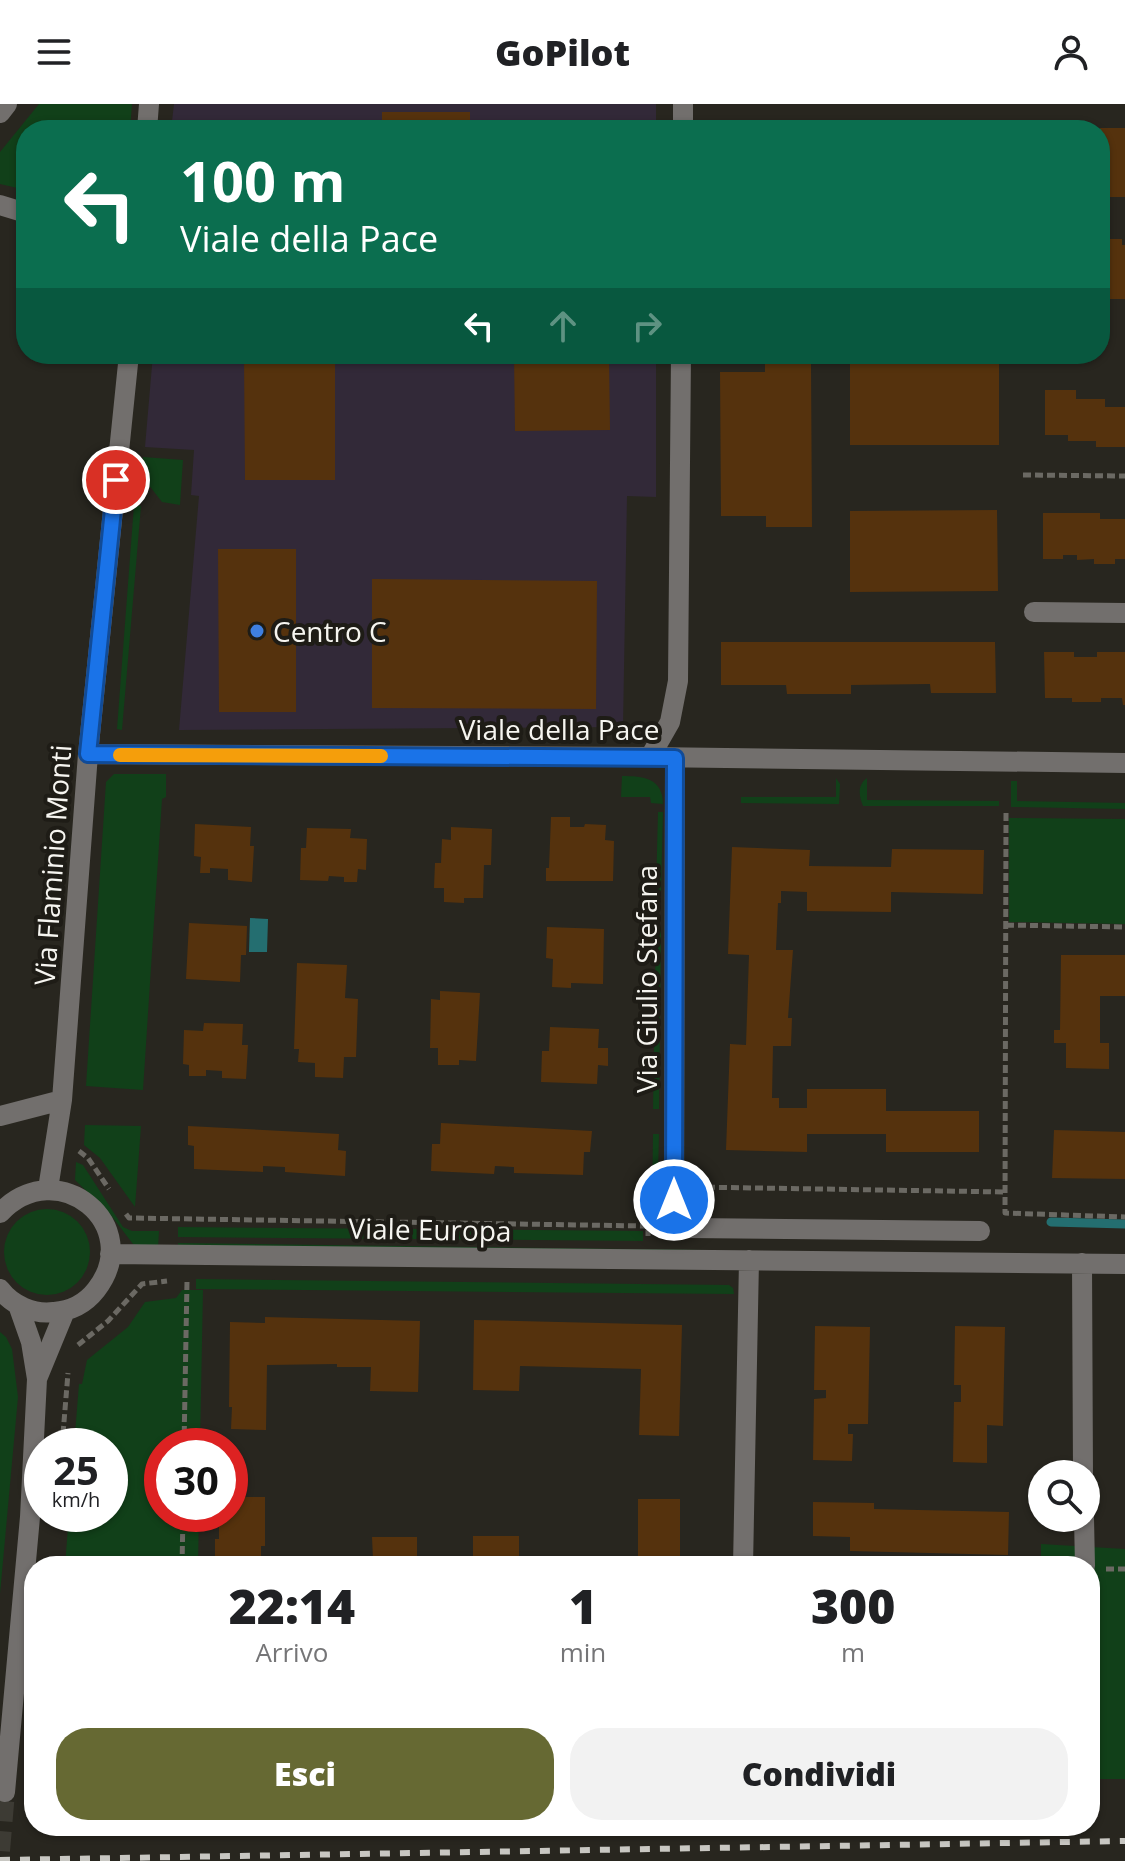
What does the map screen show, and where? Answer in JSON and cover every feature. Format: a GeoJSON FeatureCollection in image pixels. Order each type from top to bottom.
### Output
{"type":"FeatureCollection","features":[{"type":"Feature","properties":{"kind":"street"},"geometry":{"type":"LineString","coordinates":[[0,113],[7,104]]}},
{"type":"Feature","properties":{"kind":"street","name":"Via Flaminio Monti"},"geometry":{"type":"LineString","coordinates":[[48,1189],[62,1100],[88,754],[128,364]]}},
{"type":"Feature","properties":{"kind":"street"},"geometry":{"type":"LineString","coordinates":[[650,757],[670,722],[678,681],[681,364]]}},
{"type":"Feature","properties":{"kind":"street"},"geometry":{"type":"LineString","coordinates":[[1034,612],[1125,613]]}},
{"type":"Feature","properties":{"kind":"street","name":"Viale della Pace"},"geometry":{"type":"LineString","coordinates":[[88,754],[1125,763]]}},
{"type":"Feature","properties":{"kind":"street","name":"Via Giulio Stefana"},"geometry":{"type":"LineString","coordinates":[[675,758],[674,1200],[689,1228],[980,1231]]}},
{"type":"Feature","properties":{"kind":"street"},"geometry":{"type":"LineString","coordinates":[[0,1116],[62,1100]]}},
{"type":"Feature","properties":{"kind":"street"},"geometry":{"type":"LineString","coordinates":[[0,1213],[14,1199],[30,1191],[64,1191],[80,1197],[103,1221],[109,1237],[110,1254],[108,1269],[92,1295],[65,1311],[33,1311],[18,1305],[0,1289]]}},
{"type":"Feature","properties":{"kind":"street","name":"Viale Europa"},"geometry":{"type":"LineString","coordinates":[[110,1254],[1125,1264]]}},
{"type":"Feature","properties":{"kind":"street"},"geometry":{"type":"LineString","coordinates":[[743,1556],[749,1260]]}},
{"type":"Feature","properties":{"kind":"street"},"geometry":{"type":"LineString","coordinates":[[1082,1263],[1083,1460]]}},
{"type":"Feature","properties":{"kind":"street"},"geometry":{"type":"LineString","coordinates":[[18,1305],[31,1342],[37,1379],[26,1556]]}},
{"type":"Feature","properties":{"kind":"street"},"geometry":{"type":"LineString","coordinates":[[37,1379],[65,1311]]}},
{"type":"Feature","properties":{"kind":"street"},"geometry":{"type":"LineString","coordinates":[[1084,1532],[1085,1556]]}},
{"type":"Feature","properties":{"kind":"street"},"geometry":{"type":"LineString","coordinates":[[5,1792],[24,1583]]}},
{"type":"Feature","properties":{"kind":"path"},"geometry":{"type":"LineString","coordinates":[[1023,475],[1125,476]]}},
{"type":"Feature","properties":{"kind":"path"},"geometry":{"type":"LineString","coordinates":[[1006,813],[1005,1213],[1125,1217]]}},
{"type":"Feature","properties":{"kind":"path"},"geometry":{"type":"LineString","coordinates":[[1006,925],[1125,927]]}},
{"type":"Feature","properties":{"kind":"path"},"geometry":{"type":"LineString","coordinates":[[80,1140],[78,1152],[88,1158],[113,1194]]}},
{"type":"Feature","properties":{"kind":"path"},"geometry":{"type":"LineString","coordinates":[[693,1187],[1006,1192]]}},
{"type":"Feature","properties":{"kind":"path"},"geometry":{"type":"LineString","coordinates":[[121,1206],[129,1218],[648,1226],[647,1245]]}},
{"type":"Feature","properties":{"kind":"path"},"geometry":{"type":"LineString","coordinates":[[74,1353],[80,1342],[108,1321],[142,1284],[167,1281]]}},
{"type":"Feature","properties":{"kind":"path"},"geometry":{"type":"LineString","coordinates":[[184,1428],[187,1281]]}},
{"type":"Feature","properties":{"kind":"path"},"geometry":{"type":"LineString","coordinates":[[64,1428],[69,1363]]}},
{"type":"Feature","properties":{"kind":"path"},"geometry":{"type":"LineString","coordinates":[[182,1556],[183,1532]]}},
{"type":"Feature","properties":{"kind":"shaded area"},"geometry":{"type":"Polygon","coordinates":[[[174,104],[656,104],[656,120],[172,120],[174,104]]]}},
{"type":"Feature","properties":{"kind":"shaded area"},"geometry":{"type":"Polygon","coordinates":[[[152,364],[656,364],[656,497],[627,496],[623,727],[179,730],[199,496],[191,495],[194,450],[145,447],[152,364]]]}},
{"type":"Feature","properties":{"kind":"green space"},"geometry":{"type":"Polygon","coordinates":[[[39,104],[132,104],[131,120],[26,120],[39,104]]]}},
{"type":"Feature","properties":{"kind":"green space"},"geometry":{"type":"Polygon","coordinates":[[[16,132],[16,188],[0,184],[0,152],[16,132]]]}},
{"type":"Feature","properties":{"kind":"green space"},"geometry":{"type":"Polygon","coordinates":[[[143,457],[183,460],[180,505],[162,502],[141,475],[143,457]]]}},
{"type":"Feature","properties":{"kind":"green space"},"geometry":{"type":"Polygon","coordinates":[[[134,505],[141,506],[122,730],[117,729],[134,505]]]}},
{"type":"Feature","properties":{"kind":"green space"},"geometry":{"type":"Polygon","coordinates":[[[114,774],[166,774],[143,1090],[86,1086],[106,782],[114,774]]]}},
{"type":"Feature","properties":{"kind":"green space"},"geometry":{"type":"Polygon","coordinates":[[[622,776],[644,778],[656,784],[663,804],[651,803],[650,797],[621,797],[622,776]]]}},
{"type":"Feature","properties":{"kind":"green space"},"geometry":{"type":"Polygon","coordinates":[[[836,778],[840,784],[839,804],[741,803],[741,797],[836,797],[836,778]]]}},
{"type":"Feature","properties":{"kind":"green space"},"geometry":{"type":"Polygon","coordinates":[[[867,778],[867,800],[999,801],[999,806],[863,806],[860,791],[867,778]]]}},
{"type":"Feature","properties":{"kind":"green space"},"geometry":{"type":"Polygon","coordinates":[[[1011,781],[1017,781],[1017,801],[1125,803],[1125,809],[1011,807],[1011,781]]]}},
{"type":"Feature","properties":{"kind":"green space"},"geometry":{"type":"Polygon","coordinates":[[[658,812],[663,812],[661,891],[656,890],[658,812]]]}},
{"type":"Feature","properties":{"kind":"green space"},"geometry":{"type":"Polygon","coordinates":[[[1009,818],[1125,819],[1125,924],[1009,922],[1009,818]]]}},
{"type":"Feature","properties":{"kind":"green space"},"geometry":{"type":"Polygon","coordinates":[[[656,927],[661,927],[659,1109],[653,1109],[656,927]]]}},
{"type":"Feature","properties":{"kind":"green space"},"geometry":{"type":"Polygon","coordinates":[[[85,1125],[141,1126],[135,1207],[100,1158],[84,1145],[85,1125]]]}},
{"type":"Feature","properties":{"kind":"green space"},"geometry":{"type":"Polygon","coordinates":[[[653,1134],[659,1134],[657,1212],[652,1212],[653,1134]]]}},
{"type":"Feature","properties":{"kind":"green space"},"geometry":{"type":"Polygon","coordinates":[[[76,1162],[83,1165],[123,1227],[132,1231],[159,1231],[158,1248],[133,1244],[110,1214],[75,1180],[76,1162]]]}},
{"type":"Feature","properties":{"kind":"green space"},"geometry":{"type":"Polygon","coordinates":[[[47,1209],[64,1212],[78,1221],[87,1235],[90,1252],[87,1269],[78,1283],[64,1292],[47,1295],[30,1292],[16,1283],[7,1269],[4,1252],[7,1235],[16,1221],[30,1212],[47,1209]]]}},
{"type":"Feature","properties":{"kind":"green space"},"geometry":{"type":"Polygon","coordinates":[[[178,1227],[643,1231],[643,1241],[178,1237],[178,1227]]]}},
{"type":"Feature","properties":{"kind":"green space"},"geometry":{"type":"Polygon","coordinates":[[[178,1243],[704,1250],[704,1256],[178,1251],[178,1243]]]}},
{"type":"Feature","properties":{"kind":"green space"},"geometry":{"type":"Polygon","coordinates":[[[196,1279],[729,1285],[734,1294],[196,1289],[196,1279]]]}},
{"type":"Feature","properties":{"kind":"green space"},"geometry":{"type":"Polygon","coordinates":[[[182,1290],[203,1290],[200,1428],[144,1428],[144,1532],[199,1532],[198,1556],[66,1556],[68,1532],[128,1532],[128,1428],[75,1428],[79,1384],[82,1384],[87,1360],[128,1327],[145,1302],[176,1298],[182,1290]]]}},
{"type":"Feature","properties":{"kind":"green space"},"geometry":{"type":"Polygon","coordinates":[[[0,1332],[12,1349],[18,1397],[0,1594],[0,1332]]]}},
{"type":"Feature","properties":{"kind":"green space"},"geometry":{"type":"Polygon","coordinates":[[[1041,1544],[1125,1549],[1125,1779],[1100,1779],[1100,1556],[1041,1556],[1041,1544]]]}},
{"type":"Feature","properties":{"kind":"water"},"geometry":{"type":"Polygon","coordinates":[[[250,918],[268,919],[267,952],[249,952],[250,918]]]}},
{"type":"Feature","properties":{"kind":"building"},"geometry":{"type":"Polygon","coordinates":[[[382,112],[470,112],[470,120],[382,120],[382,112]]]}},
{"type":"Feature","properties":{"kind":"building"},"geometry":{"type":"Polygon","coordinates":[[[1110,128],[1125,128],[1125,197],[1110,197],[1110,128]]]}},
{"type":"Feature","properties":{"kind":"building"},"geometry":{"type":"Polygon","coordinates":[[[1110,239],[1122,239],[1122,245],[1125,245],[1125,299],[1110,299],[1110,239]]]}},
{"type":"Feature","properties":{"kind":"building"},"geometry":{"type":"Polygon","coordinates":[[[244,364],[335,364],[335,480],[245,480],[244,364]]]}},
{"type":"Feature","properties":{"kind":"building"},"geometry":{"type":"Polygon","coordinates":[[[514,364],[609,364],[610,430],[515,431],[514,364]]]}},
{"type":"Feature","properties":{"kind":"building"},"geometry":{"type":"Polygon","coordinates":[[[765,364],[811,364],[812,527],[766,527],[766,516],[721,516],[720,372],[765,372],[765,364]]]}},
{"type":"Feature","properties":{"kind":"building"},"geometry":{"type":"Polygon","coordinates":[[[850,364],[999,364],[999,445],[850,445],[850,364]]]}},
{"type":"Feature","properties":{"kind":"building"},"geometry":{"type":"Polygon","coordinates":[[[1045,390],[1076,390],[1076,399],[1105,399],[1105,407],[1125,407],[1125,447],[1096,447],[1096,441],[1068,441],[1068,435],[1045,435],[1045,390]]]}},
{"type":"Feature","properties":{"kind":"building"},"geometry":{"type":"Polygon","coordinates":[[[997,510],[998,591],[850,592],[850,511],[997,510]]]}},
{"type":"Feature","properties":{"kind":"building"},"geometry":{"type":"Polygon","coordinates":[[[1043,513],[1100,513],[1100,519],[1125,519],[1125,559],[1115,559],[1115,564],[1094,564],[1094,559],[1077,560],[1077,555],[1043,559],[1043,513]]]}},
{"type":"Feature","properties":{"kind":"building","name":"Centro C"},"geometry":{"type":"Polygon","coordinates":[[[218,549],[296,549],[296,712],[219,712],[218,549]]]}},
{"type":"Feature","properties":{"kind":"building"},"geometry":{"type":"Polygon","coordinates":[[[372,579],[597,581],[596,709],[372,708],[372,579]]]}},
{"type":"Feature","properties":{"kind":"building"},"geometry":{"type":"Polygon","coordinates":[[[721,642],[995,642],[996,693],[931,693],[930,684],[851,685],[851,694],[787,694],[786,685],[721,685],[721,642]]]}},
{"type":"Feature","properties":{"kind":"building"},"geometry":{"type":"Polygon","coordinates":[[[1044,652],[1074,652],[1074,657],[1097,657],[1097,652],[1125,652],[1125,705],[1122,698],[1072,702],[1072,698],[1045,698],[1044,652]]]}},
{"type":"Feature","properties":{"kind":"building"},"geometry":{"type":"Polygon","coordinates":[[[551,817],[570,817],[570,827],[606,825],[605,840],[614,841],[613,881],[546,881],[551,817]]]}},
{"type":"Feature","properties":{"kind":"building"},"geometry":{"type":"Polygon","coordinates":[[[195,824],[251,827],[250,846],[254,846],[252,882],[228,880],[228,869],[210,868],[210,873],[200,873],[201,857],[194,856],[195,824]]]}},
{"type":"Feature","properties":{"kind":"building"},"geometry":{"type":"Polygon","coordinates":[[[451,827],[492,829],[491,865],[484,865],[483,898],[464,898],[464,903],[444,902],[444,888],[434,888],[435,863],[441,863],[442,839],[451,840],[451,827]]]}},
{"type":"Feature","properties":{"kind":"building"},"geometry":{"type":"Polygon","coordinates":[[[307,828],[351,829],[350,838],[367,839],[366,870],[358,869],[357,882],[344,882],[344,877],[329,876],[328,881],[300,880],[301,848],[306,848],[307,828]]]}},
{"type":"Feature","properties":{"kind":"building"},"geometry":{"type":"Polygon","coordinates":[[[732,847],[810,850],[809,866],[891,867],[892,849],[984,850],[983,894],[891,892],[891,912],[807,911],[807,892],[781,891],[776,950],[793,950],[788,1018],[792,1018],[791,1046],[773,1046],[772,1098],[779,1098],[779,1108],[807,1108],[807,1089],[886,1089],[886,1111],[979,1111],[979,1152],[886,1152],[886,1134],[807,1134],[807,1152],[726,1150],[730,1044],[746,1045],[749,955],[728,954],[732,847]]]}},
{"type":"Feature","properties":{"kind":"building"},"geometry":{"type":"Polygon","coordinates":[[[189,923],[247,926],[246,955],[241,955],[240,982],[186,979],[189,923]]]}},
{"type":"Feature","properties":{"kind":"building"},"geometry":{"type":"Polygon","coordinates":[[[547,927],[604,929],[603,984],[571,983],[571,988],[552,987],[553,959],[546,958],[547,927]]]}},
{"type":"Feature","properties":{"kind":"building"},"geometry":{"type":"Polygon","coordinates":[[[1061,955],[1125,955],[1125,996],[1100,996],[1100,1043],[1109,1043],[1109,1069],[1066,1068],[1066,1043],[1054,1043],[1054,1030],[1060,1030],[1061,955]]]}},
{"type":"Feature","properties":{"kind":"building"},"geometry":{"type":"Polygon","coordinates":[[[297,963],[347,965],[345,998],[358,999],[356,1057],[344,1057],[343,1078],[315,1077],[315,1063],[298,1062],[299,1049],[294,1049],[297,963]]]}},
{"type":"Feature","properties":{"kind":"building"},"geometry":{"type":"Polygon","coordinates":[[[440,991],[480,993],[476,1061],[459,1060],[459,1065],[438,1065],[438,1048],[430,1048],[431,999],[440,1000],[440,991]]]}},
{"type":"Feature","properties":{"kind":"building"},"geometry":{"type":"Polygon","coordinates":[[[204,1023],[243,1024],[242,1045],[248,1045],[246,1079],[222,1078],[222,1071],[206,1070],[206,1076],[189,1076],[189,1065],[183,1064],[184,1030],[203,1031],[204,1023]]]}},
{"type":"Feature","properties":{"kind":"building"},"geometry":{"type":"Polygon","coordinates":[[[550,1027],[599,1029],[598,1048],[608,1048],[608,1066],[598,1065],[597,1084],[541,1082],[542,1051],[549,1051],[550,1027]]]}},
{"type":"Feature","properties":{"kind":"building"},"geometry":{"type":"Polygon","coordinates":[[[441,1123],[592,1131],[590,1152],[584,1152],[583,1175],[514,1173],[514,1167],[495,1166],[494,1174],[431,1171],[432,1144],[440,1144],[441,1123]]]}},
{"type":"Feature","properties":{"kind":"building"},"geometry":{"type":"Polygon","coordinates":[[[188,1126],[339,1134],[338,1150],[346,1151],[345,1176],[285,1172],[285,1167],[263,1166],[263,1172],[194,1169],[194,1146],[188,1145],[188,1126]]]}},
{"type":"Feature","properties":{"kind":"building"},"geometry":{"type":"Polygon","coordinates":[[[1054,1130],[1125,1132],[1125,1179],[1052,1178],[1054,1130]]]}},
{"type":"Feature","properties":{"kind":"building"},"geometry":{"type":"Polygon","coordinates":[[[265,1317],[420,1321],[418,1392],[370,1391],[371,1367],[267,1365],[266,1430],[231,1428],[230,1322],[265,1323],[265,1317]]]}},
{"type":"Feature","properties":{"kind":"building"},"geometry":{"type":"Polygon","coordinates":[[[474,1320],[682,1325],[679,1436],[639,1435],[641,1369],[520,1366],[519,1391],[473,1390],[474,1320]]]}},
{"type":"Feature","properties":{"kind":"building"},"geometry":{"type":"Polygon","coordinates":[[[815,1326],[870,1327],[868,1424],[848,1424],[848,1434],[853,1434],[852,1461],[813,1460],[814,1399],[826,1398],[826,1390],[814,1390],[815,1326]]]}},
{"type":"Feature","properties":{"kind":"building"},"geometry":{"type":"Polygon","coordinates":[[[955,1326],[1005,1327],[1003,1426],[987,1425],[987,1463],[953,1462],[954,1402],[961,1402],[961,1385],[954,1385],[955,1326]]]}},
{"type":"Feature","properties":{"kind":"building"},"geometry":{"type":"Polygon","coordinates":[[[248,1497],[265,1497],[265,1546],[261,1546],[261,1556],[215,1556],[215,1539],[219,1539],[219,1532],[248,1532],[248,1497]]]}},
{"type":"Feature","properties":{"kind":"building"},"geometry":{"type":"Polygon","coordinates":[[[638,1499],[680,1499],[680,1556],[638,1556],[638,1499]]]}},
{"type":"Feature","properties":{"kind":"building"},"geometry":{"type":"Polygon","coordinates":[[[813,1502],[874,1503],[874,1509],[1009,1512],[1008,1555],[850,1551],[850,1537],[813,1536],[813,1502]]]}},
{"type":"Feature","properties":{"kind":"building"},"geometry":{"type":"Polygon","coordinates":[[[473,1536],[519,1536],[519,1556],[473,1556],[473,1536]]]}},
{"type":"Feature","properties":{"kind":"building"},"geometry":{"type":"Polygon","coordinates":[[[372,1537],[417,1537],[417,1556],[373,1556],[372,1537]]]}},
{"type":"Feature","properties":{"kind":"waterway"},"geometry":{"type":"LineString","coordinates":[[1051,1222],[1125,1224]]}},
{"type":"Feature","properties":{"kind":"tunnel"},"geometry":{"type":"LineString","coordinates":[[0,1851],[5,1792]]}},
{"type":"Feature","properties":{"kind":"railway"},"geometry":{"type":"LineString","coordinates":[[0,1860],[1125,1841]]}},
{"type":"Feature","properties":{"kind":"slow traffic"},"geometry":{"type":"LineString","coordinates":[[120,755],[381,756]]}},
{"type":"Feature","properties":{"kind":"place","name":"Centro C"},"geometry":{"type":"Point","coordinates":[257,631]}},
{"type":"Feature","properties":{"kind":"route"},"geometry":{"type":"LineString","coordinates":[[116,480],[88,754],[675,758],[674,1200]]}}]}
